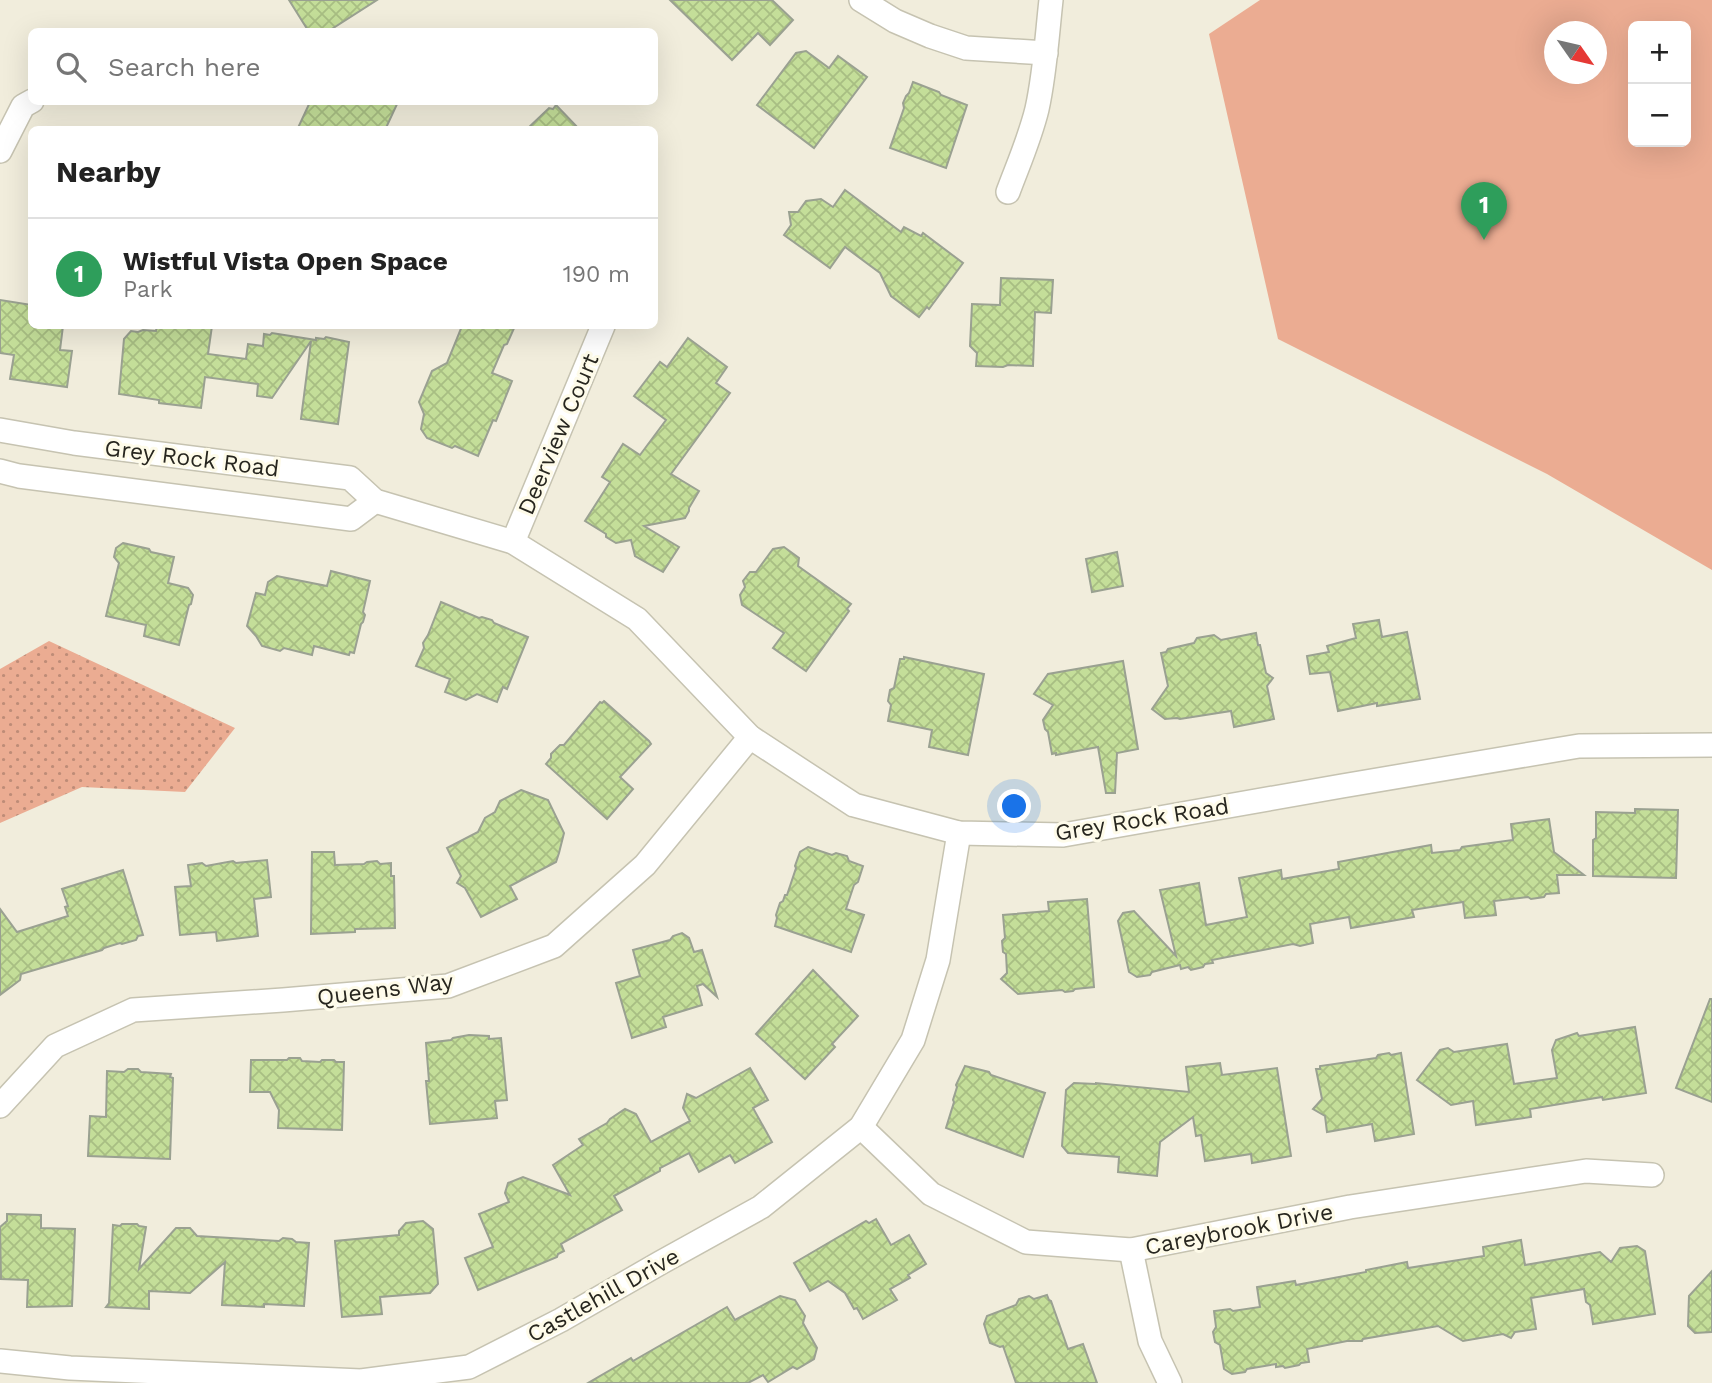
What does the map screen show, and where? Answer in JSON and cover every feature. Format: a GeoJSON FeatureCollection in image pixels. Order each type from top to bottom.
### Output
{"type":"FeatureCollection","features":[{"type":"Feature","properties":{"kind":"street"},"geometry":{"type":"LineString","coordinates":[[861,0],[895,21],[966,48],[1046,53]]}},
{"type":"Feature","properties":{"kind":"street"},"geometry":{"type":"LineString","coordinates":[[1007,192],[1029,138],[1037,108],[1051,0]]}},
{"type":"Feature","properties":{"kind":"street"},"geometry":{"type":"LineString","coordinates":[[0,151],[23,106],[28,103]]}},
{"type":"Feature","properties":{"kind":"street","name":"Deerview Court"},"geometry":{"type":"LineString","coordinates":[[513,542],[602,329]]}},
{"type":"Feature","properties":{"kind":"street","name":"Grey Rock Road"},"geometry":{"type":"LineString","coordinates":[[0,430],[74,443],[350,478],[375,500],[513,542],[637,619],[750,737],[854,805],[959,833],[1063,835],[1579,746],[1712,745]]}},
{"type":"Feature","properties":{"kind":"street","name":"Grey Rock Road"},"geometry":{"type":"LineString","coordinates":[[0,471],[19,476],[351,519],[375,500]]}},
{"type":"Feature","properties":{"kind":"street","name":"Queens Way"},"geometry":{"type":"LineString","coordinates":[[0,1106],[55,1046],[132,1010],[448,986],[554,946],[645,865],[750,737]]}},
{"type":"Feature","properties":{"kind":"street","name":"Castlehill Drive"},"geometry":{"type":"LineString","coordinates":[[0,1361],[70,1368],[361,1381],[469,1367],[561,1320],[761,1207],[861,1127],[913,1040],[938,960],[959,833]]}},
{"type":"Feature","properties":{"kind":"street","name":"Careybrook Drive"},"geometry":{"type":"LineString","coordinates":[[861,1127],[931,1194],[1026,1242],[1131,1250],[1350,1207],[1586,1171],[1652,1174]]}},
{"type":"Feature","properties":{"kind":"street"},"geometry":{"type":"LineString","coordinates":[[1131,1250],[1150,1341],[1170,1383]]}},
{"type":"Feature","properties":{"kind":"shaded area"},"geometry":{"type":"Polygon","coordinates":[[[1260,0],[1712,0],[1712,570],[1547,474],[1278,339],[1209,34],[1260,0]]]}},
{"type":"Feature","properties":{"kind":"shaded area"},"geometry":{"type":"Polygon","coordinates":[[[49,641],[235,728],[185,792],[82,787],[0,823],[0,669],[49,641]]]}},
{"type":"Feature","properties":{"kind":"building"},"geometry":{"type":"Polygon","coordinates":[[[289,0],[377,0],[333,28],[306,28],[289,0]]]}},
{"type":"Feature","properties":{"kind":"building"},"geometry":{"type":"Polygon","coordinates":[[[670,0],[772,0],[793,20],[770,45],[758,33],[732,60],[670,0]]]}},
{"type":"Feature","properties":{"kind":"building"},"geometry":{"type":"Polygon","coordinates":[[[806,51],[829,68],[838,56],[867,77],[814,148],[757,105],[796,53],[806,51]]]}},
{"type":"Feature","properties":{"kind":"building"},"geometry":{"type":"Polygon","coordinates":[[[913,82],[967,105],[946,168],[890,148],[904,108],[903,103],[913,82]]]}},
{"type":"Feature","properties":{"kind":"building"},"geometry":{"type":"Polygon","coordinates":[[[309,105],[397,105],[387,126],[299,126],[309,105]]]}},
{"type":"Feature","properties":{"kind":"building"},"geometry":{"type":"Polygon","coordinates":[[[556,105],[576,126],[530,126],[549,108],[553,109],[556,105]]]}},
{"type":"Feature","properties":{"kind":"building"},"geometry":{"type":"Polygon","coordinates":[[[845,190],[901,232],[904,227],[921,236],[923,233],[963,263],[929,309],[927,307],[919,317],[891,296],[880,273],[845,247],[830,268],[784,235],[791,225],[789,212],[798,212],[806,201],[821,199],[833,207],[845,190]]]}},
{"type":"Feature","properties":{"kind":"building"},"geometry":{"type":"Polygon","coordinates":[[[1001,278],[1053,280],[1051,313],[1035,312],[1033,366],[976,366],[977,353],[970,346],[972,304],[1000,305],[1001,278]]]}},
{"type":"Feature","properties":{"kind":"building"},"geometry":{"type":"Polygon","coordinates":[[[0,300],[28,304],[28,329],[63,329],[60,350],[72,351],[67,387],[10,379],[14,355],[0,353],[0,300]]]}},
{"type":"Feature","properties":{"kind":"building"},"geometry":{"type":"Polygon","coordinates":[[[212,329],[208,354],[246,359],[248,344],[263,346],[264,334],[316,340],[326,337],[349,342],[338,424],[301,419],[311,341],[272,398],[257,396],[258,384],[205,377],[201,408],[159,403],[159,400],[119,394],[124,339],[131,331],[212,329]]]}},
{"type":"Feature","properties":{"kind":"building"},"geometry":{"type":"Polygon","coordinates":[[[461,329],[514,329],[492,373],[512,381],[478,456],[427,438],[421,429],[424,414],[419,402],[432,371],[447,363],[461,329]]]}},
{"type":"Feature","properties":{"kind":"building"},"geometry":{"type":"Polygon","coordinates":[[[688,338],[727,367],[716,383],[730,393],[671,474],[699,491],[685,518],[644,526],[679,547],[663,572],[635,556],[631,540],[616,543],[585,521],[610,482],[602,477],[623,444],[640,455],[666,420],[634,396],[660,362],[667,367],[688,338]]]}},
{"type":"Feature","properties":{"kind":"building"},"geometry":{"type":"Polygon","coordinates":[[[123,543],[174,557],[168,583],[188,588],[193,595],[179,645],[144,636],[146,625],[106,616],[119,563],[114,557],[116,548],[123,543]]]}},
{"type":"Feature","properties":{"kind":"building"},"geometry":{"type":"Polygon","coordinates":[[[784,547],[799,558],[798,566],[851,604],[847,609],[849,611],[806,671],[773,648],[784,633],[742,605],[740,595],[745,587],[743,581],[750,572],[756,572],[773,549],[784,547]]]}},
{"type":"Feature","properties":{"kind":"building"},"geometry":{"type":"Polygon","coordinates":[[[1117,552],[1123,586],[1092,592],[1086,559],[1117,552]]]}},
{"type":"Feature","properties":{"kind":"building"},"geometry":{"type":"Polygon","coordinates":[[[331,571],[370,581],[363,612],[365,615],[354,653],[350,652],[349,655],[314,646],[312,655],[262,646],[247,626],[256,593],[265,595],[268,582],[277,576],[327,586],[331,571]]]}},
{"type":"Feature","properties":{"kind":"building"},"geometry":{"type":"Polygon","coordinates":[[[441,602],[479,618],[492,620],[528,637],[507,689],[503,687],[497,702],[477,694],[466,700],[445,692],[450,679],[416,666],[441,602]]]}},
{"type":"Feature","properties":{"kind":"building"},"geometry":{"type":"Polygon","coordinates":[[[1379,620],[1382,637],[1407,632],[1420,699],[1377,706],[1377,703],[1338,711],[1330,672],[1310,674],[1307,656],[1329,652],[1327,646],[1356,638],[1353,624],[1379,620]]]}},
{"type":"Feature","properties":{"kind":"building"},"geometry":{"type":"Polygon","coordinates":[[[1256,633],[1266,673],[1273,678],[1267,686],[1274,719],[1234,727],[1231,711],[1165,719],[1152,709],[1168,686],[1161,653],[1194,643],[1197,638],[1214,635],[1221,640],[1256,633]]]}},
{"type":"Feature","properties":{"kind":"building"},"geometry":{"type":"Polygon","coordinates":[[[904,657],[984,674],[968,755],[929,747],[932,730],[888,721],[890,690],[894,688],[900,659],[904,657]]]}},
{"type":"Feature","properties":{"kind":"building"},"geometry":{"type":"Polygon","coordinates":[[[1123,661],[1138,749],[1117,753],[1115,793],[1106,793],[1098,747],[1052,754],[1043,720],[1053,705],[1034,694],[1048,674],[1123,661]]]}},
{"type":"Feature","properties":{"kind":"building"},"geometry":{"type":"Polygon","coordinates":[[[604,701],[651,744],[620,777],[633,789],[607,819],[546,764],[551,754],[560,745],[564,745],[600,702],[604,701]]]}},
{"type":"Feature","properties":{"kind":"building"},"geometry":{"type":"Polygon","coordinates":[[[521,790],[548,800],[564,833],[559,853],[556,862],[510,886],[517,899],[481,917],[465,888],[457,883],[461,876],[447,848],[478,832],[485,818],[495,812],[500,801],[521,790]]]}},
{"type":"Feature","properties":{"kind":"building"},"geometry":{"type":"Polygon","coordinates":[[[1635,809],[1678,810],[1676,878],[1593,876],[1596,812],[1635,813],[1635,809]]]}},
{"type":"Feature","properties":{"kind":"building"},"geometry":{"type":"Polygon","coordinates":[[[1549,819],[1554,852],[1584,875],[1557,875],[1559,893],[1531,899],[1528,897],[1494,901],[1496,915],[1465,918],[1463,902],[1412,910],[1414,917],[1351,928],[1349,917],[1310,924],[1313,943],[1300,946],[1293,944],[1212,960],[1213,963],[1191,970],[1188,967],[1181,969],[1180,965],[1137,977],[1129,972],[1118,921],[1123,913],[1134,911],[1176,956],[1160,890],[1199,883],[1206,925],[1247,917],[1239,878],[1281,870],[1282,879],[1339,869],[1338,862],[1431,845],[1432,853],[1513,840],[1511,824],[1549,819]]]}},
{"type":"Feature","properties":{"kind":"building"},"geometry":{"type":"Polygon","coordinates":[[[808,847],[832,855],[836,853],[847,856],[849,861],[863,866],[846,909],[864,915],[851,952],[775,926],[780,903],[787,895],[800,852],[808,847]]]}},
{"type":"Feature","properties":{"kind":"building"},"geometry":{"type":"Polygon","coordinates":[[[312,852],[334,852],[335,865],[377,861],[380,864],[391,863],[391,876],[394,876],[395,928],[311,934],[312,852]]]}},
{"type":"Feature","properties":{"kind":"building"},"geometry":{"type":"Polygon","coordinates":[[[267,860],[271,897],[254,899],[258,936],[217,941],[216,932],[180,935],[175,887],[191,886],[188,865],[202,863],[206,866],[233,861],[267,860]]]}},
{"type":"Feature","properties":{"kind":"building"},"geometry":{"type":"Polygon","coordinates":[[[123,870],[143,935],[136,940],[21,974],[20,980],[0,995],[0,909],[17,932],[68,916],[65,907],[68,906],[62,889],[123,870]]]}},
{"type":"Feature","properties":{"kind":"building"},"geometry":{"type":"Polygon","coordinates":[[[1087,899],[1094,987],[1065,992],[1062,990],[1018,994],[1001,979],[1007,973],[1002,941],[1005,938],[1003,915],[1049,911],[1048,902],[1087,899]]]}},
{"type":"Feature","properties":{"kind":"building"},"geometry":{"type":"Polygon","coordinates":[[[682,933],[689,938],[694,952],[702,950],[717,997],[703,984],[697,986],[702,1005],[663,1017],[666,1027],[632,1038],[616,983],[640,976],[633,950],[670,940],[682,933]]]}},
{"type":"Feature","properties":{"kind":"building"},"geometry":{"type":"Polygon","coordinates":[[[813,970],[858,1016],[832,1044],[835,1047],[805,1079],[756,1034],[813,970]]]}},
{"type":"Feature","properties":{"kind":"building"},"geometry":{"type":"Polygon","coordinates":[[[1712,999],[1712,1102],[1676,1088],[1712,999]]]}},
{"type":"Feature","properties":{"kind":"building"},"geometry":{"type":"Polygon","coordinates":[[[1635,1027],[1646,1093],[1530,1109],[1531,1117],[1476,1125],[1473,1101],[1451,1105],[1417,1080],[1440,1050],[1448,1048],[1454,1052],[1507,1044],[1514,1084],[1557,1078],[1552,1050],[1556,1040],[1577,1033],[1579,1036],[1635,1027]]]}},
{"type":"Feature","properties":{"kind":"building"},"geometry":{"type":"Polygon","coordinates":[[[469,1035],[489,1036],[489,1039],[501,1038],[507,1100],[495,1101],[497,1118],[430,1124],[426,1043],[469,1035]]]}},
{"type":"Feature","properties":{"kind":"building"},"geometry":{"type":"Polygon","coordinates":[[[1389,1053],[1401,1053],[1414,1134],[1375,1141],[1372,1124],[1327,1132],[1325,1116],[1313,1109],[1322,1099],[1316,1069],[1320,1069],[1320,1066],[1376,1058],[1389,1053]]]}},
{"type":"Feature","properties":{"kind":"building"},"geometry":{"type":"Polygon","coordinates":[[[289,1058],[344,1062],[342,1130],[278,1128],[279,1110],[270,1092],[250,1092],[251,1060],[289,1058]]]}},
{"type":"Feature","properties":{"kind":"building"},"geometry":{"type":"Polygon","coordinates":[[[1220,1063],[1222,1075],[1277,1068],[1291,1156],[1252,1163],[1251,1154],[1205,1161],[1201,1135],[1196,1136],[1193,1117],[1160,1142],[1157,1176],[1118,1172],[1119,1157],[1068,1153],[1062,1146],[1066,1090],[1074,1083],[1189,1092],[1186,1067],[1220,1063]]]}},
{"type":"Feature","properties":{"kind":"building"},"geometry":{"type":"Polygon","coordinates":[[[965,1066],[1045,1093],[1023,1157],[946,1128],[956,1085],[965,1066]]]}},
{"type":"Feature","properties":{"kind":"building"},"geometry":{"type":"Polygon","coordinates":[[[750,1068],[768,1100],[753,1108],[772,1142],[735,1163],[730,1155],[699,1172],[689,1153],[614,1196],[622,1210],[561,1244],[564,1251],[557,1257],[478,1290],[465,1258],[493,1247],[479,1214],[509,1202],[505,1193],[508,1183],[523,1177],[570,1195],[553,1165],[583,1145],[579,1139],[625,1109],[636,1114],[651,1142],[690,1121],[683,1108],[687,1094],[696,1098],[750,1068]]]}},
{"type":"Feature","properties":{"kind":"building"},"geometry":{"type":"Polygon","coordinates":[[[128,1069],[171,1074],[170,1077],[173,1078],[170,1159],[88,1156],[90,1116],[106,1117],[107,1071],[124,1072],[128,1069]]]}},
{"type":"Feature","properties":{"kind":"building"},"geometry":{"type":"Polygon","coordinates":[[[7,1214],[41,1215],[41,1228],[75,1229],[72,1306],[27,1307],[28,1280],[1,1279],[0,1227],[7,1221],[7,1214]]]}},
{"type":"Feature","properties":{"kind":"building"},"geometry":{"type":"Polygon","coordinates":[[[876,1219],[891,1245],[909,1235],[926,1264],[908,1275],[910,1278],[890,1289],[897,1300],[863,1319],[845,1293],[828,1281],[810,1291],[794,1263],[866,1221],[869,1223],[876,1219]]]}},
{"type":"Feature","properties":{"kind":"building"},"geometry":{"type":"Polygon","coordinates":[[[423,1221],[433,1229],[438,1284],[430,1293],[380,1297],[382,1314],[342,1317],[335,1241],[399,1235],[406,1223],[423,1221]]]}},
{"type":"Feature","properties":{"kind":"building"},"geometry":{"type":"Polygon","coordinates":[[[113,1225],[146,1227],[139,1269],[176,1228],[190,1228],[197,1236],[279,1241],[283,1238],[309,1243],[304,1306],[222,1305],[225,1262],[190,1293],[149,1291],[149,1309],[106,1307],[109,1303],[113,1225]]]}},
{"type":"Feature","properties":{"kind":"building"},"geometry":{"type":"Polygon","coordinates":[[[1521,1240],[1525,1265],[1600,1252],[1611,1262],[1620,1248],[1637,1246],[1645,1251],[1655,1314],[1593,1324],[1584,1289],[1531,1298],[1536,1329],[1515,1332],[1511,1338],[1503,1334],[1463,1341],[1438,1326],[1307,1349],[1309,1362],[1285,1368],[1276,1367],[1276,1364],[1232,1374],[1224,1369],[1220,1345],[1215,1342],[1213,1332],[1216,1327],[1214,1311],[1260,1307],[1257,1287],[1295,1281],[1296,1285],[1407,1262],[1408,1268],[1484,1256],[1483,1247],[1521,1240]]]}},
{"type":"Feature","properties":{"kind":"building"},"geometry":{"type":"Polygon","coordinates":[[[1712,1271],[1712,1332],[1695,1333],[1688,1326],[1689,1296],[1712,1271]]]}},
{"type":"Feature","properties":{"kind":"building"},"geometry":{"type":"Polygon","coordinates":[[[1047,1295],[1068,1349],[1083,1344],[1097,1383],[1016,1383],[1003,1346],[990,1343],[984,1324],[987,1316],[1016,1305],[1019,1299],[1029,1296],[1034,1299],[1047,1295]]]}},
{"type":"Feature","properties":{"kind":"building"},"geometry":{"type":"Polygon","coordinates":[[[780,1296],[795,1300],[805,1316],[803,1323],[817,1348],[814,1359],[797,1369],[793,1367],[768,1382],[763,1375],[748,1383],[588,1383],[631,1358],[633,1361],[727,1307],[735,1320],[780,1296]]]}},
{"type":"Feature","properties":{"kind":"place","name":"Wistful Vista Open Space"},"geometry":{"type":"Point","coordinates":[1484,240]}}]}
